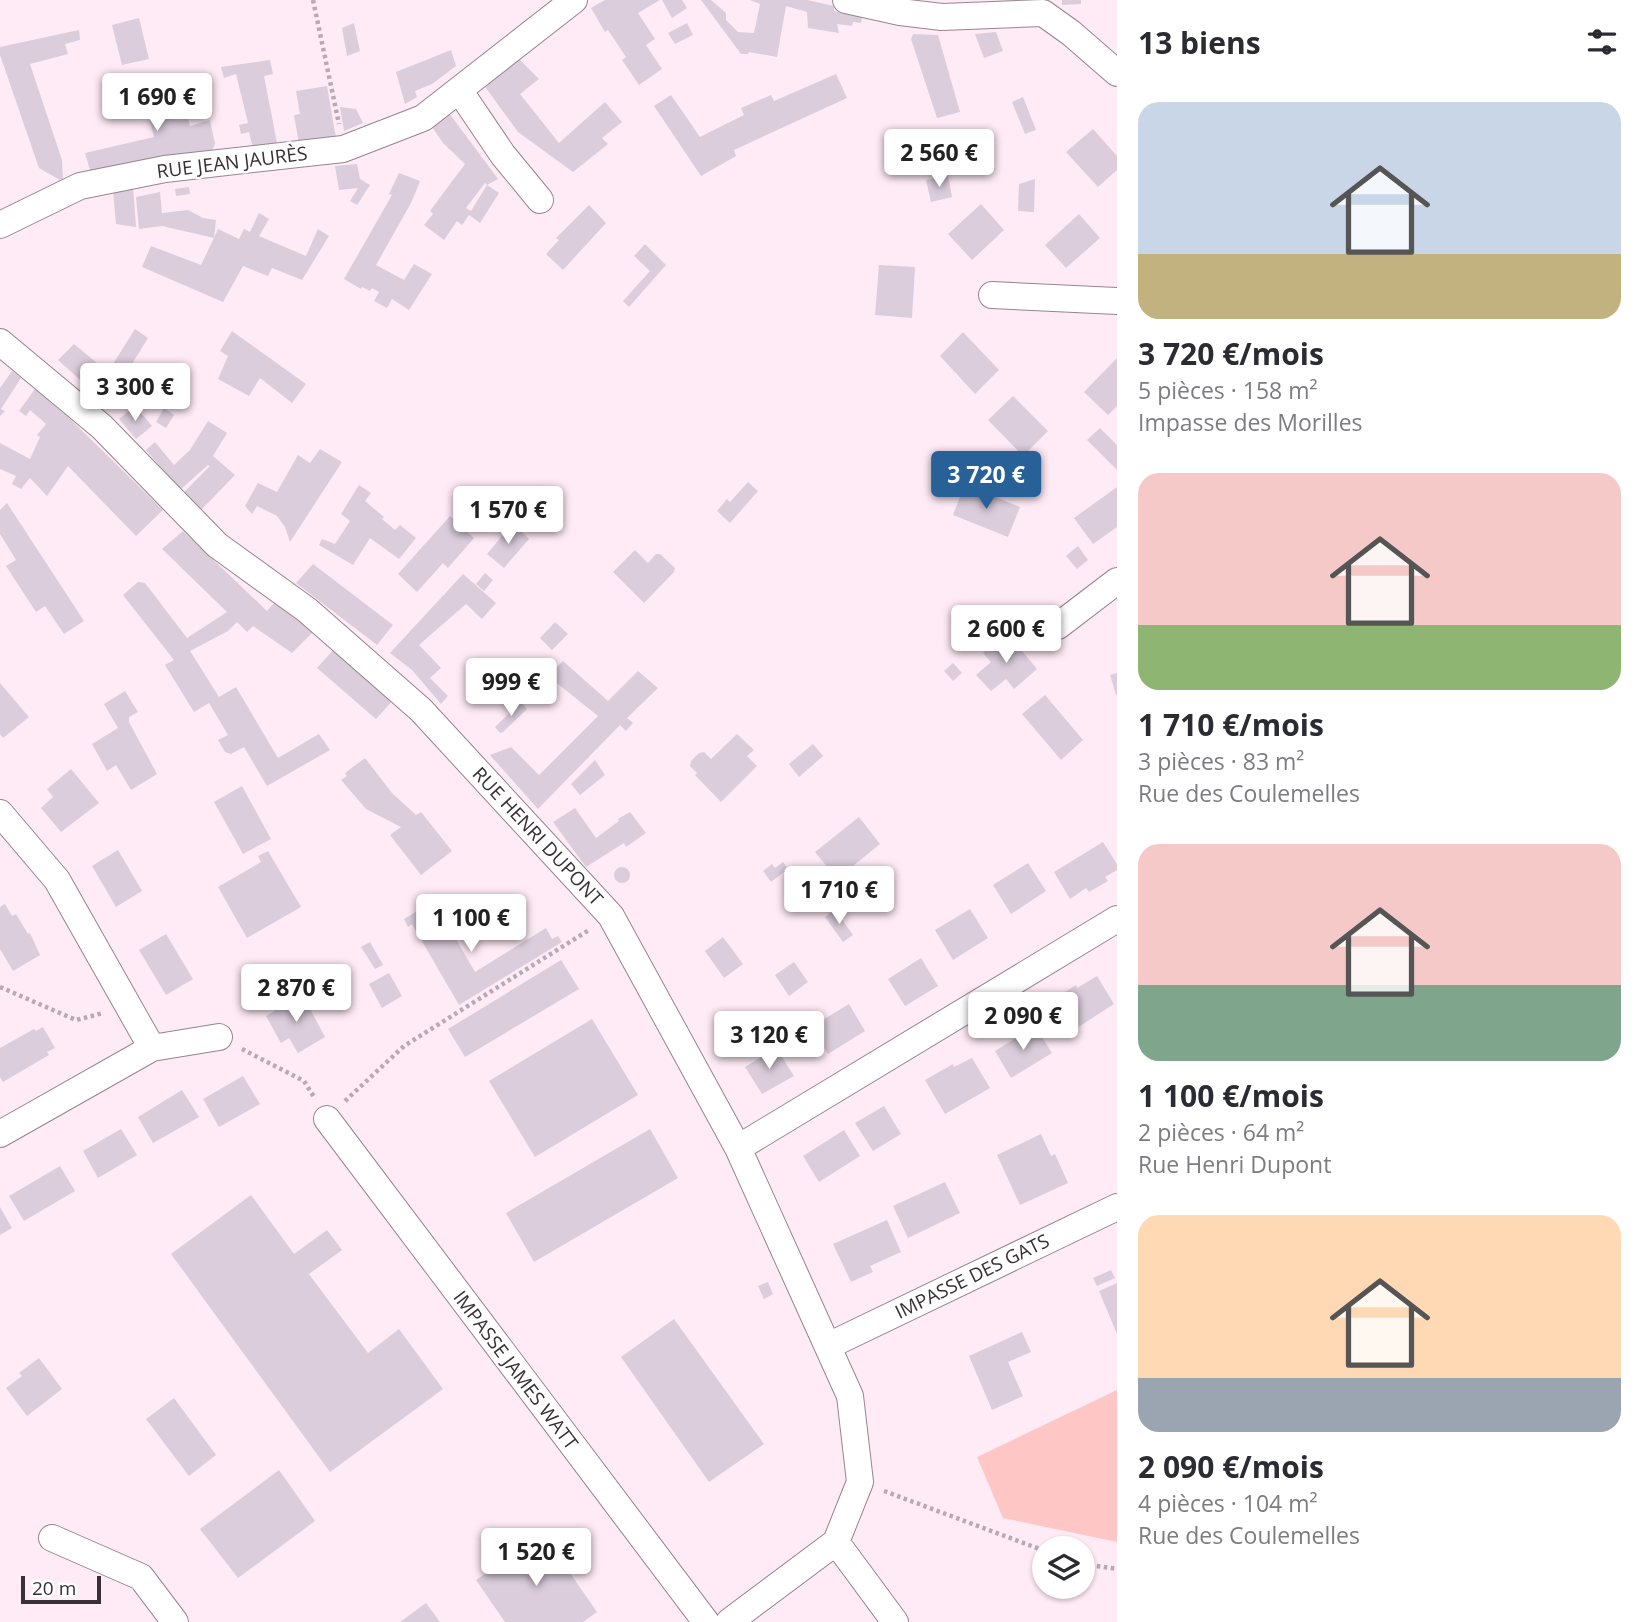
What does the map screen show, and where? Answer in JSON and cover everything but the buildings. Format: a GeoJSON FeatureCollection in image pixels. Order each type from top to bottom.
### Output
{"type":"FeatureCollection","features":[{"type":"Feature","properties":{"kind":"street","name":"RUE JEAN JAURÈS"},"geometry":{"type":"LineString","coordinates":[[0,225],[80,186],[165,170],[344,149],[423,118],[574,0]]}},
{"type":"Feature","properties":{"kind":"street"},"geometry":{"type":"LineString","coordinates":[[846,0],[900,12],[942,17],[1043,13],[1117,73]]}},
{"type":"Feature","properties":{"kind":"street"},"geometry":{"type":"LineString","coordinates":[[459,90],[503,155],[540,200]]}},
{"type":"Feature","properties":{"kind":"street"},"geometry":{"type":"LineString","coordinates":[[992,295],[1117,301]]}},
{"type":"Feature","properties":{"kind":"street","name":"RUE HENRI DUPONT"},"geometry":{"type":"LineString","coordinates":[[0,342],[102,427],[217,545],[307,610],[421,710],[611,916],[738,1148],[850,1396],[860,1482]]}},
{"type":"Feature","properties":{"kind":"street"},"geometry":{"type":"LineString","coordinates":[[1058,626],[1117,580]]}},
{"type":"Feature","properties":{"kind":"street"},"geometry":{"type":"LineString","coordinates":[[0,813],[57,880],[152,1048]]}},
{"type":"Feature","properties":{"kind":"street"},"geometry":{"type":"LineString","coordinates":[[738,1148],[1117,919]]}},
{"type":"Feature","properties":{"kind":"street"},"geometry":{"type":"LineString","coordinates":[[0,1134],[152,1048],[219,1037]]}},
{"type":"Feature","properties":{"kind":"street","name":"IMPASSE JAMES WATT"},"geometry":{"type":"LineString","coordinates":[[327,1119],[706,1622]]}},
{"type":"Feature","properties":{"kind":"street","name":"IMPASSE DES GATS"},"geometry":{"type":"LineString","coordinates":[[828,1346],[1117,1207]]}},
{"type":"Feature","properties":{"kind":"street"},"geometry":{"type":"LineString","coordinates":[[729,1622],[836,1542],[860,1482]]}},
{"type":"Feature","properties":{"kind":"street"},"geometry":{"type":"LineString","coordinates":[[52,1538],[141,1577],[175,1622]]}},
{"type":"Feature","properties":{"kind":"street"},"geometry":{"type":"LineString","coordinates":[[836,1542],[895,1622]]}},
{"type":"Feature","properties":{"kind":"path"},"geometry":{"type":"LineString","coordinates":[[313,0],[344,149]]}},
{"type":"Feature","properties":{"kind":"path"},"geometry":{"type":"LineString","coordinates":[[219,1037],[303,1080],[327,1119],[404,1046],[611,916]]}},
{"type":"Feature","properties":{"kind":"path"},"geometry":{"type":"LineString","coordinates":[[0,987],[76,1020],[128,1006]]}},
{"type":"Feature","properties":{"kind":"path"},"geometry":{"type":"LineString","coordinates":[[860,1482],[1032,1546]]}},
{"type":"Feature","properties":{"kind":"path"},"geometry":{"type":"LineString","coordinates":[[1095,1566],[1117,1569]]}},
{"type":"Feature","properties":{"kind":"shaded area"},"geometry":{"type":"Polygon","coordinates":[[[1117,1390],[1117,1542],[1003,1518],[977,1457],[1117,1390]]]}}]}
